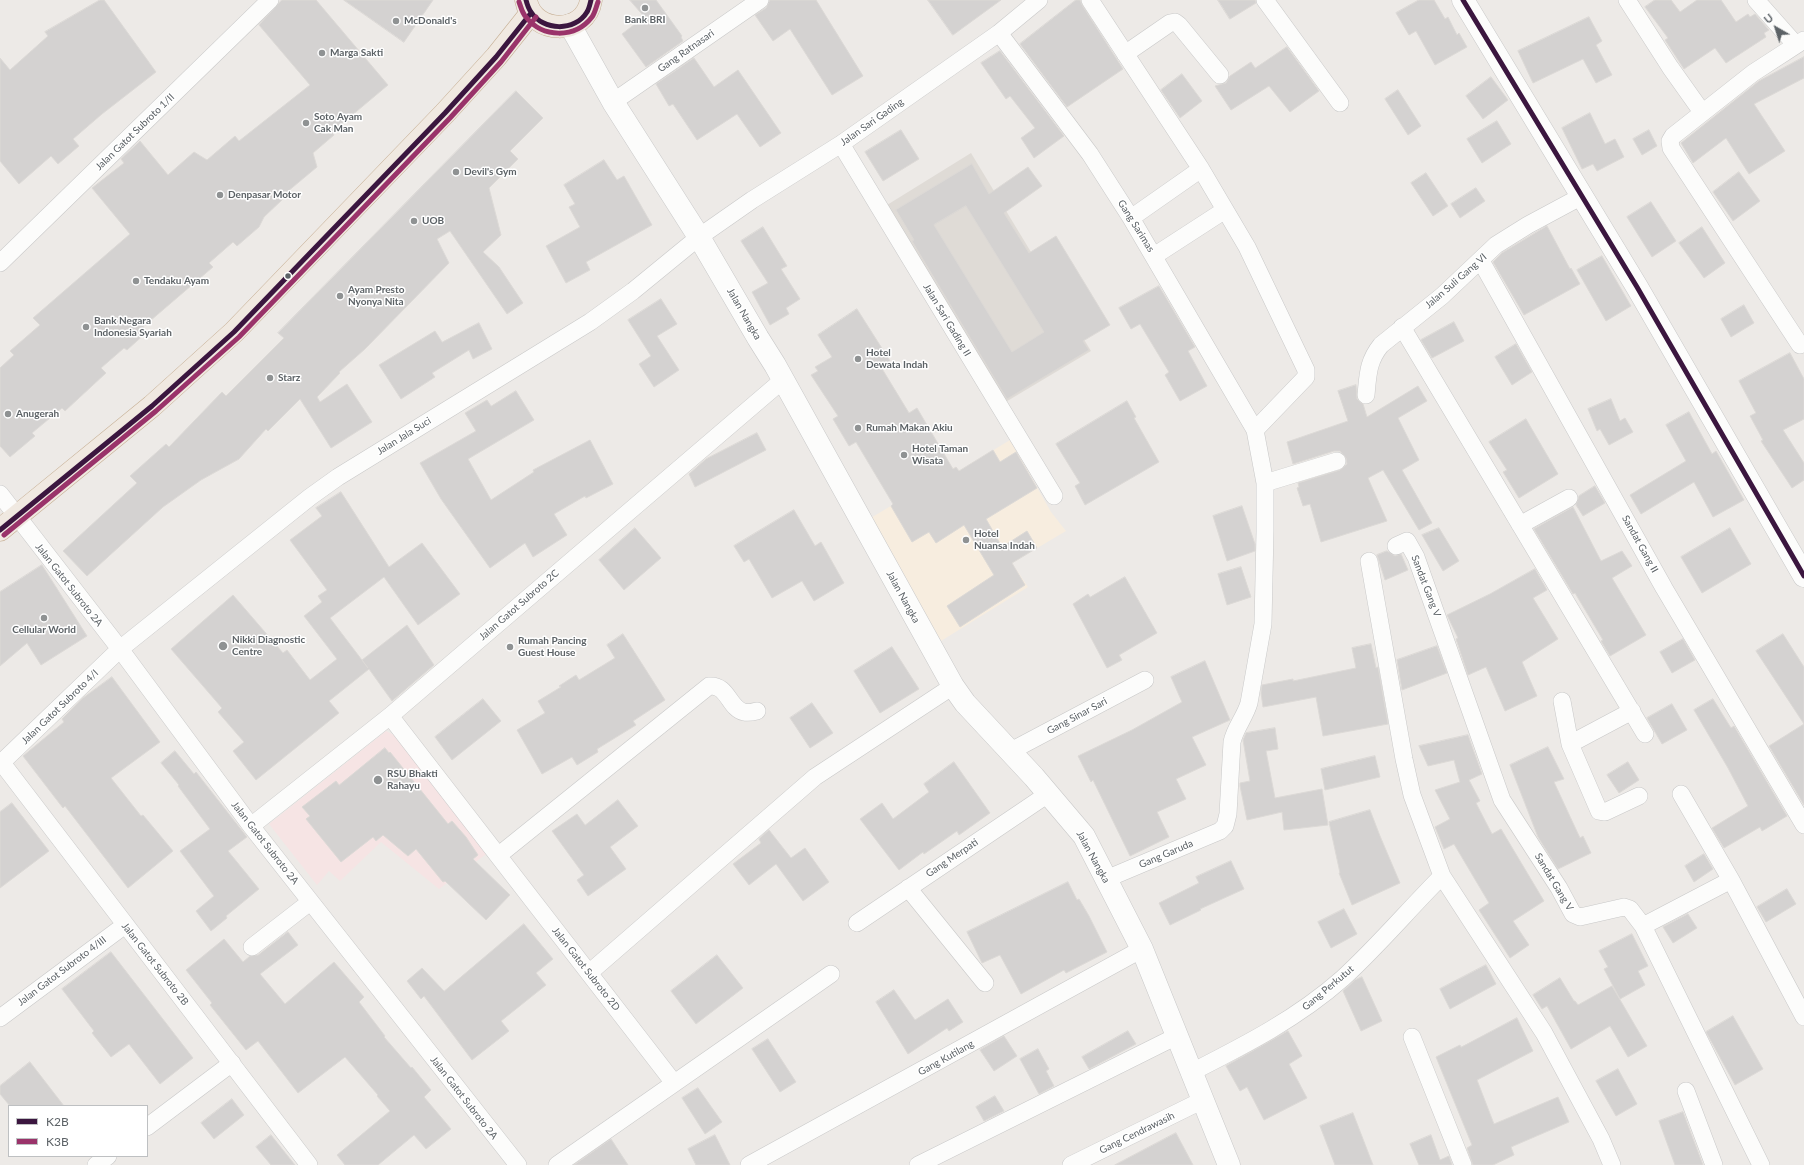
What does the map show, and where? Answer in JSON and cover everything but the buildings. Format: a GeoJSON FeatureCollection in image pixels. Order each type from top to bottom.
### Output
{"type":"FeatureCollection","features":[{"type":"Feature","properties":{"kind":"highway"},"geometry":{"type":"LineString","coordinates":[[8,524],[152,406],[234,332],[445,113],[496,57],[528,7],[544,25],[553,27],[570,26],[580,20],[586,12],[591,0]]}},
{"type":"Feature","properties":{"kind":"main road"},"geometry":{"type":"LineString","coordinates":[[1463,0],[1638,287],[1804,576]]}},
{"type":"Feature","properties":{"kind":"main road","name":"Jalan Nangka"},"geometry":{"type":"LineString","coordinates":[[570,26],[613,102],[699,237],[758,338],[784,379],[953,686],[965,703],[1084,836],[1142,949],[1229,1165]]}},
{"type":"Feature","properties":{"kind":"street","name":"Jalan Gatot Subroto 1/II"},"geometry":{"type":"LineString","coordinates":[[0,264],[270,0]]}},
{"type":"Feature","properties":{"kind":"street","name":"Gang Ratnasari"},"geometry":{"type":"LineString","coordinates":[[613,102],[760,0]]}},
{"type":"Feature","properties":{"kind":"street","name":"Jalan Sari Gading"},"geometry":{"type":"LineString","coordinates":[[699,237],[752,200],[841,144],[999,33],[1039,0]]}},
{"type":"Feature","properties":{"kind":"street"},"geometry":{"type":"LineString","coordinates":[[1090,0],[1201,169],[1247,246],[1306,370],[1306,377],[1255,430]]}},
{"type":"Feature","properties":{"kind":"street"},"geometry":{"type":"LineString","coordinates":[[1265,0],[1340,103]]}},
{"type":"Feature","properties":{"kind":"street"},"geometry":{"type":"LineString","coordinates":[[1627,0],[1670,67],[1702,112]]}},
{"type":"Feature","properties":{"kind":"street"},"geometry":{"type":"LineString","coordinates":[[1756,0],[1800,42],[1753,73],[1702,112],[1673,136],[1670,141],[1671,148],[1800,345]]}},
{"type":"Feature","properties":{"kind":"street"},"geometry":{"type":"LineString","coordinates":[[1125,54],[1170,23],[1175,22],[1220,75]]}},
{"type":"Feature","properties":{"kind":"street","name":"Gang Sarimas"},"geometry":{"type":"LineString","coordinates":[[999,33],[1090,154],[1154,256],[1255,430],[1265,483],[1263,624],[1250,703],[1246,714],[1233,736],[1228,814],[1225,826]]}},
{"type":"Feature","properties":{"kind":"street","name":"Jalan Sari Gading II"},"geometry":{"type":"LineString","coordinates":[[841,144],[1054,496]]}},
{"type":"Feature","properties":{"kind":"street"},"geometry":{"type":"LineString","coordinates":[[1131,218],[1201,169]]}},
{"type":"Feature","properties":{"kind":"street","name":"Jalan Suli Gang VI"},"geometry":{"type":"LineString","coordinates":[[1366,395],[1368,370],[1374,354],[1382,344],[1442,296],[1481,261],[1496,245],[1582,196]]}},
{"type":"Feature","properties":{"kind":"street"},"geometry":{"type":"LineString","coordinates":[[1154,256],[1225,210]]}},
{"type":"Feature","properties":{"kind":"street","name":"Jalan Jala Suci"},"geometry":{"type":"LineString","coordinates":[[120,649],[282,518],[338,477],[590,322],[633,292],[699,237]]}},
{"type":"Feature","properties":{"kind":"street","name":"Sandat Gang II"},"geometry":{"type":"LineString","coordinates":[[1481,261],[1664,588],[1804,825]]}},
{"type":"Feature","properties":{"kind":"street"},"geometry":{"type":"LineString","coordinates":[[1402,327],[1645,734]]}},
{"type":"Feature","properties":{"kind":"street","name":"Jalan Gatot Subroto 2C"},"geometry":{"type":"LineString","coordinates":[[252,826],[390,716],[784,379]]}},
{"type":"Feature","properties":{"kind":"street"},"geometry":{"type":"LineString","coordinates":[[1265,483],[1337,461]]}},
{"type":"Feature","properties":{"kind":"street","name":"Jalan Gatot Subroto 2A"},"geometry":{"type":"LineString","coordinates":[[0,494],[8,524],[120,649],[310,902],[518,1165]]}},
{"type":"Feature","properties":{"kind":"street"},"geometry":{"type":"LineString","coordinates":[[1520,525],[1568,498]]}},
{"type":"Feature","properties":{"kind":"street","name":"Sandat Gang V"},"geometry":{"type":"LineString","coordinates":[[1396,546],[1407,541],[1416,557],[1502,800],[1573,914],[1580,917],[1624,906],[1630,909],[1643,926],[1756,1164]]}},
{"type":"Feature","properties":{"kind":"street"},"geometry":{"type":"LineString","coordinates":[[1369,561],[1404,759],[1412,795],[1442,876],[1544,1033],[1597,1132],[1612,1165]]}},
{"type":"Feature","properties":{"kind":"street","name":"Jalan Gatot Subroto 4/I"},"geometry":{"type":"LineString","coordinates":[[1,763],[120,649]]}},
{"type":"Feature","properties":{"kind":"street","name":"Gang Sinar Sari"},"geometry":{"type":"LineString","coordinates":[[1009,752],[1146,680]]}},
{"type":"Feature","properties":{"kind":"street"},"geometry":{"type":"LineString","coordinates":[[499,855],[705,688],[713,686],[721,689],[738,709],[744,712],[757,711]]}},
{"type":"Feature","properties":{"kind":"street"},"geometry":{"type":"LineString","coordinates":[[589,973],[815,777],[953,686]]}},
{"type":"Feature","properties":{"kind":"street"},"geometry":{"type":"LineString","coordinates":[[1562,702],[1570,744],[1599,811],[1605,812],[1639,796]]}},
{"type":"Feature","properties":{"kind":"street"},"geometry":{"type":"LineString","coordinates":[[1570,744],[1632,711]]}},
{"type":"Feature","properties":{"kind":"street","name":"Jalan Gatot Subroto 2D"},"geometry":{"type":"LineString","coordinates":[[390,716],[674,1083]]}},
{"type":"Feature","properties":{"kind":"street","name":"Jalan Gatot Subroto 2B"},"geometry":{"type":"LineString","coordinates":[[1,763],[309,1165]]}},
{"type":"Feature","properties":{"kind":"street","name":"Gang Merpati"},"geometry":{"type":"LineString","coordinates":[[857,923],[1048,794]]}},
{"type":"Feature","properties":{"kind":"street"},"geometry":{"type":"LineString","coordinates":[[1681,794],[1731,880],[1804,1017]]}},
{"type":"Feature","properties":{"kind":"street","name":"Gang Garuda"},"geometry":{"type":"LineString","coordinates":[[1106,879],[1220,831],[1225,826]]}},
{"type":"Feature","properties":{"kind":"street","name":"Gang Perkutut"},"geometry":{"type":"LineString","coordinates":[[1192,1072],[1250,1043],[1291,1017],[1342,978],[1442,876]]}},
{"type":"Feature","properties":{"kind":"street"},"geometry":{"type":"LineString","coordinates":[[1643,926],[1731,880]]}},
{"type":"Feature","properties":{"kind":"street"},"geometry":{"type":"LineString","coordinates":[[908,888],[985,983]]}},
{"type":"Feature","properties":{"kind":"street"},"geometry":{"type":"LineString","coordinates":[[252,947],[310,902]]}},
{"type":"Feature","properties":{"kind":"street","name":"Jalan Gatot Subroto 4/III"},"geometry":{"type":"LineString","coordinates":[[0,1018],[125,924]]}},
{"type":"Feature","properties":{"kind":"street","name":"Gang Kutilang"},"geometry":{"type":"LineString","coordinates":[[750,1165],[1142,949]]}},
{"type":"Feature","properties":{"kind":"street"},"geometry":{"type":"LineString","coordinates":[[557,1165],[831,974]]}},
{"type":"Feature","properties":{"kind":"street"},"geometry":{"type":"LineString","coordinates":[[918,1165],[1177,1036]]}},
{"type":"Feature","properties":{"kind":"street"},"geometry":{"type":"LineString","coordinates":[[1412,1037],[1463,1165]]}},
{"type":"Feature","properties":{"kind":"street"},"geometry":{"type":"LineString","coordinates":[[148,1126],[232,1063]]}},
{"type":"Feature","properties":{"kind":"street"},"geometry":{"type":"LineString","coordinates":[[1686,1091],[1714,1165]]}},
{"type":"Feature","properties":{"kind":"street","name":"Gang Cendrawasih"},"geometry":{"type":"LineString","coordinates":[[1071,1165],[1203,1100]]}},
{"type":"Feature","properties":{"kind":"street"},"geometry":{"type":"LineString","coordinates":[[96,1165],[107,1157]]}},
{"type":"Feature","properties":{"kind":"shaded area"},"geometry":{"type":"Polygon","coordinates":[[[971,153],[1091,351],[1004,403],[887,205],[971,153]]]}},
{"type":"Feature","properties":{"kind":"shaded area","name":"Hotel Nuansa Indah"},"geometry":{"type":"Polygon","coordinates":[[[1010,440],[1051,512],[1066,531],[1012,563],[1028,587],[941,641],[869,519],[956,467],[959,471],[1010,440]]]}},
{"type":"Feature","properties":{"kind":"shaded area","name":"RSU Bhakti Rahayu"},"geometry":{"type":"Polygon","coordinates":[[[386,731],[394,735],[489,852],[439,889],[381,842],[340,881],[329,871],[317,885],[269,824],[386,731]]]}},
{"type":"Feature","properties":{"kind":"transit line","name":"K2B"},"geometry":{"type":"LineString","coordinates":[[526,0],[529,9],[536,18],[543,23],[559,27],[567,26],[582,19],[588,11],[591,0]]}},
{"type":"Feature","properties":{"kind":"transit line","name":"K2B"},"geometry":{"type":"LineString","coordinates":[[1463,0],[1637,287],[1804,576]]}},
{"type":"Feature","properties":{"kind":"transit line","name":"K3B"},"geometry":{"type":"LineString","coordinates":[[519,2],[524,14],[533,24],[549,32],[559,33],[577,29],[585,24],[595,12],[598,2]]}},
{"type":"Feature","properties":{"kind":"transit line","name":"K2B"},"geometry":{"type":"LineString","coordinates":[[0,530],[152,406],[234,332],[445,113],[496,57],[531,13]]}},
{"type":"Feature","properties":{"kind":"transit line","name":"K3B"},"geometry":{"type":"LineString","coordinates":[[4,535],[156,411],[239,337],[450,118],[501,62],[536,17]]}},
{"type":"Feature","properties":{"kind":"place","name":"Bank BRI"},"geometry":{"type":"Point","coordinates":[645,8]}},
{"type":"Feature","properties":{"kind":"place","name":"McDonald's"},"geometry":{"type":"Point","coordinates":[396,21]}},
{"type":"Feature","properties":{"kind":"place","name":"Marga Sakti"},"geometry":{"type":"Point","coordinates":[322,53]}},
{"type":"Feature","properties":{"kind":"place","name":"Soto Ayam Cak Man"},"geometry":{"type":"Point","coordinates":[306,123]}},
{"type":"Feature","properties":{"kind":"place","name":"Devil's Gym"},"geometry":{"type":"Point","coordinates":[456,172]}},
{"type":"Feature","properties":{"kind":"place","name":"Denpasar Motor"},"geometry":{"type":"Point","coordinates":[220,195]}},
{"type":"Feature","properties":{"kind":"place","name":"UOB"},"geometry":{"type":"Point","coordinates":[414,221]}},
{"type":"Feature","properties":{"kind":"place","name":"Tendaku Ayam"},"geometry":{"type":"Point","coordinates":[136,281]}},
{"type":"Feature","properties":{"kind":"place","name":"Ayam Presto Nyonya Nita"},"geometry":{"type":"Point","coordinates":[340,296]}},
{"type":"Feature","properties":{"kind":"place","name":"Bank Negara Indonesia Syariah"},"geometry":{"type":"Point","coordinates":[86,327]}},
{"type":"Feature","properties":{"kind":"place","name":"Hotel Dewata Indah"},"geometry":{"type":"Point","coordinates":[858,359]}},
{"type":"Feature","properties":{"kind":"place","name":"Starz"},"geometry":{"type":"Point","coordinates":[270,378]}},
{"type":"Feature","properties":{"kind":"place","name":"Anugerah"},"geometry":{"type":"Point","coordinates":[8,414]}},
{"type":"Feature","properties":{"kind":"place","name":"Rumah Makan Akiu"},"geometry":{"type":"Point","coordinates":[858,428]}},
{"type":"Feature","properties":{"kind":"place","name":"Hotel Taman Wisata"},"geometry":{"type":"Point","coordinates":[904,455]}},
{"type":"Feature","properties":{"kind":"place","name":"Hotel Nuansa Indah"},"geometry":{"type":"Point","coordinates":[966,540]}},
{"type":"Feature","properties":{"kind":"place","name":"Cellular World"},"geometry":{"type":"Point","coordinates":[44,618]}},
{"type":"Feature","properties":{"kind":"place","name":"Nikki Diagnostic Centre"},"geometry":{"type":"Point","coordinates":[223,646]}},
{"type":"Feature","properties":{"kind":"place","name":"Rumah Pancing Guest House"},"geometry":{"type":"Point","coordinates":[510,647]}},
{"type":"Feature","properties":{"kind":"place","name":"RSU Bhakti Rahayu"},"geometry":{"type":"Point","coordinates":[378,780]}}]}
